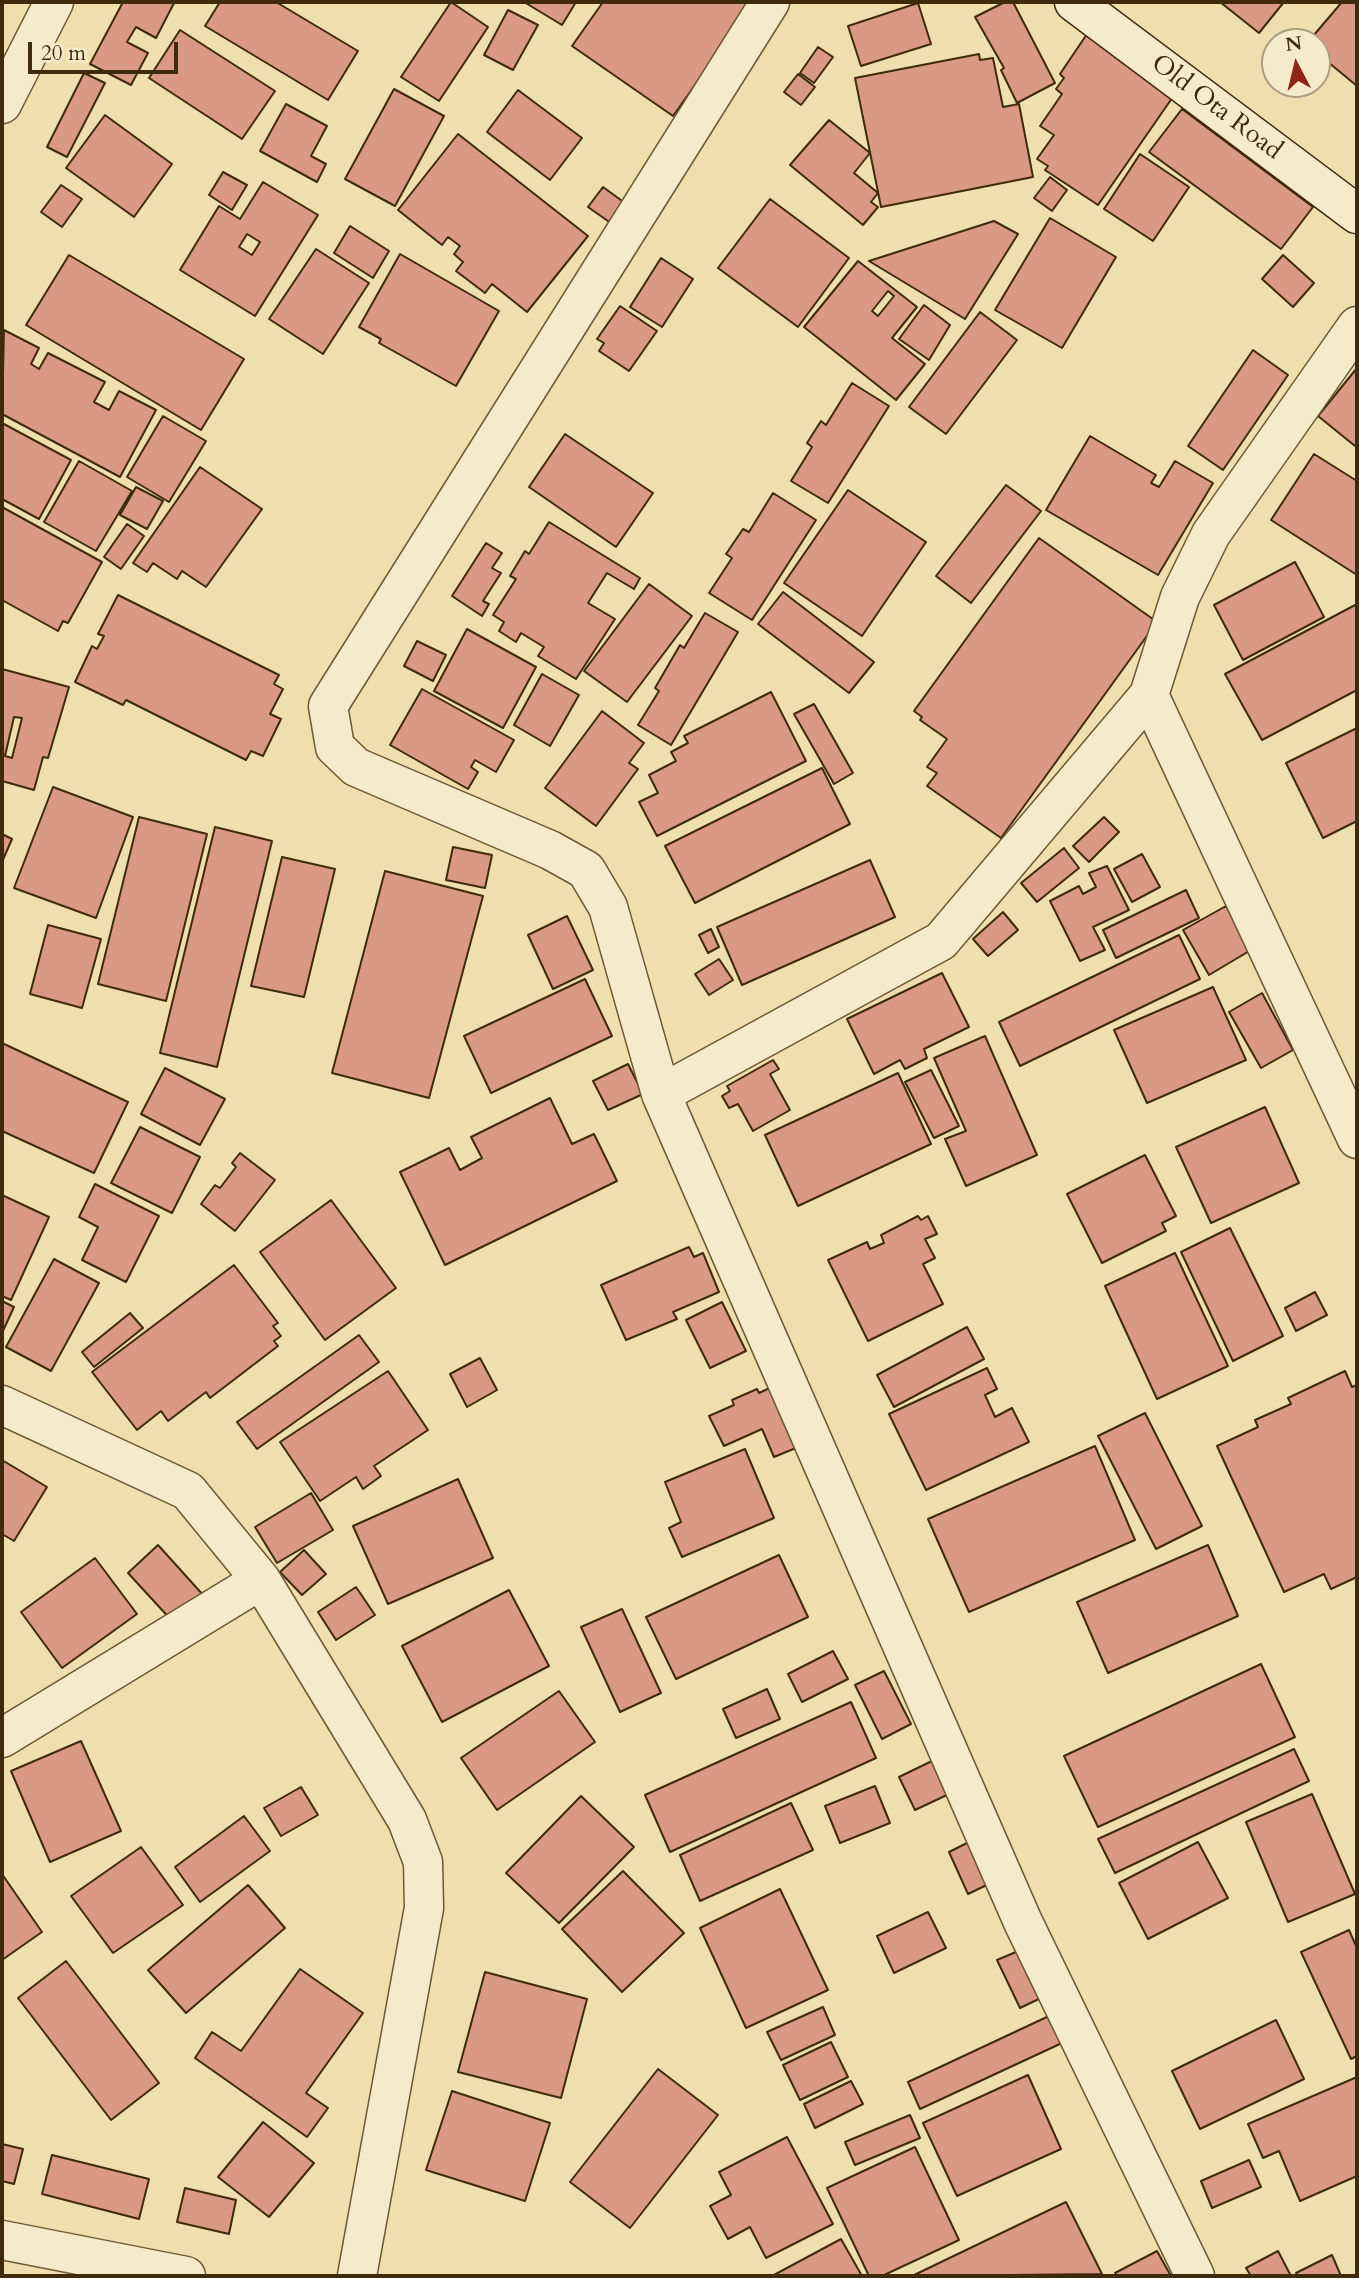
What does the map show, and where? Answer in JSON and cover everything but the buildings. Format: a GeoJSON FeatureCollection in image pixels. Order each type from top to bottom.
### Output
{"type":"FeatureCollection","features":[{"type":"Feature","properties":{"kind":"street"},"geometry":{"type":"LineString","coordinates":[[6,84],[54,2]]}},
{"type":"Feature","properties":{"kind":"street"},"geometry":{"type":"LineString","coordinates":[[770,2],[328,706],[335,747],[356,767],[550,850],[586,870],[608,907],[661,1094],[1024,1922],[1195,2276]]}},
{"type":"Feature","properties":{"kind":"street","name":"Old Ota Road"},"geometry":{"type":"LineString","coordinates":[[1074,2],[1357,214]]}},
{"type":"Feature","properties":{"kind":"street"},"geometry":{"type":"LineString","coordinates":[[661,1094],[942,941],[1149,695],[1180,597],[1211,534],[1357,326]]}},
{"type":"Feature","properties":{"kind":"street"},"geometry":{"type":"LineString","coordinates":[[1149,695],[1357,1139]]}},
{"type":"Feature","properties":{"kind":"street"},"geometry":{"type":"LineString","coordinates":[[2,1405],[188,1491],[261,1580],[407,1820],[423,1862],[424,1908],[358,2276]]}},
{"type":"Feature","properties":{"kind":"street"},"geometry":{"type":"LineString","coordinates":[[2,1738],[261,1580]]}},
{"type":"Feature","properties":{"kind":"street"},"geometry":{"type":"LineString","coordinates":[[2,2240],[186,2276]]}}]}
